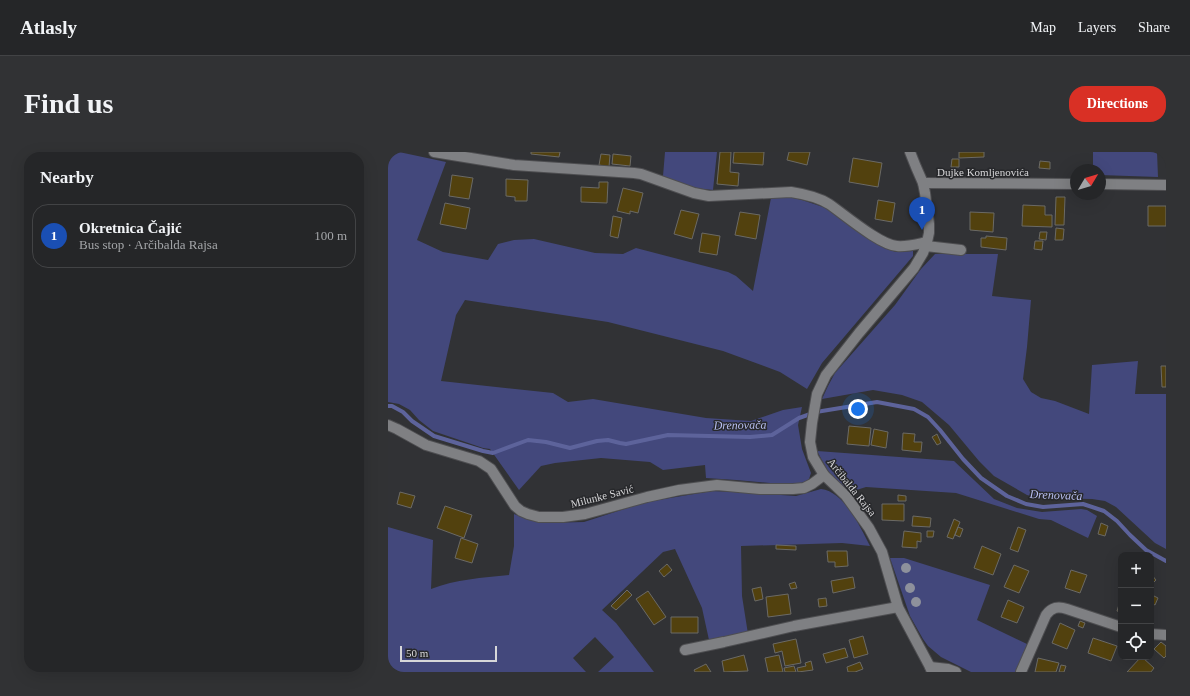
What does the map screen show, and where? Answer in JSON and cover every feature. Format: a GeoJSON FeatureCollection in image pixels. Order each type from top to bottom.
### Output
{"type":"FeatureCollection","features":[{"type":"Feature","properties":{"kind":"street"},"geometry":{"type":"LineString","coordinates":[[434,152],[514,165],[641,174],[694,193],[709,196],[791,192],[804,194],[827,204],[889,244],[896,246],[926,244],[962,250]]}},
{"type":"Feature","properties":{"kind":"street","name":"Dujke Komljenovića"},"geometry":{"type":"LineString","coordinates":[[910,152],[923,183],[1070,184]]}},
{"type":"Feature","properties":{"kind":"street","name":"Arčibalda Rajsa"},"geometry":{"type":"LineString","coordinates":[[923,183],[929,224],[929,233],[923,253],[914,268],[826,375],[817,394],[814,405],[810,442],[813,457],[824,475],[846,496],[869,528],[882,552],[898,607],[931,669]]}},
{"type":"Feature","properties":{"kind":"street"},"geometry":{"type":"LineString","coordinates":[[1106,184],[1166,185]]}},
{"type":"Feature","properties":{"kind":"street","name":"Milunke Savić"},"geometry":{"type":"LineString","coordinates":[[388,425],[426,445],[479,461],[490,469],[515,506],[521,511],[539,517],[563,517],[585,514],[647,497],[679,490],[717,485],[760,489],[799,489],[812,484],[824,475]]}},
{"type":"Feature","properties":{"kind":"street"},"geometry":{"type":"LineString","coordinates":[[685,650],[794,626],[898,607]]}},
{"type":"Feature","properties":{"kind":"street"},"geometry":{"type":"LineString","coordinates":[[1021,672],[1046,615],[1054,608],[1058,607],[1067,609],[1118,627]]}},
{"type":"Feature","properties":{"kind":"street"},"geometry":{"type":"LineString","coordinates":[[1154,634],[1166,635]]}},
{"type":"Feature","properties":{"kind":"street"},"geometry":{"type":"LineString","coordinates":[[931,669],[948,669],[956,672]]}},
{"type":"Feature","properties":{"kind":"shaded area"},"geometry":{"type":"Polygon","coordinates":[[[388,152],[399,152],[446,162],[417,240],[443,252],[488,260],[498,244],[514,240],[534,239],[595,253],[623,254],[636,248],[728,272],[736,276],[753,291],[771,198],[789,197],[828,209],[884,248],[896,252],[913,251],[913,256],[822,363],[807,389],[780,372],[723,351],[608,322],[465,300],[456,315],[441,381],[553,393],[568,402],[593,399],[706,418],[751,421],[783,410],[802,407],[798,425],[802,449],[811,473],[809,479],[802,484],[791,485],[706,478],[705,465],[663,470],[650,462],[601,458],[541,466],[519,490],[490,449],[433,431],[419,420],[410,410],[399,404],[388,402],[388,152]]]}},
{"type":"Feature","properties":{"kind":"shaded area"},"geometry":{"type":"Polygon","coordinates":[[[665,152],[717,152],[713,190],[694,188],[663,176],[665,152]]]}},
{"type":"Feature","properties":{"kind":"shaded area"},"geometry":{"type":"Polygon","coordinates":[[[1093,152],[1157,152],[1158,177],[1106,175],[1106,164],[1093,164],[1093,152]]]}},
{"type":"Feature","properties":{"kind":"shaded area"},"geometry":{"type":"Polygon","coordinates":[[[935,254],[998,254],[992,296],[1031,300],[1023,379],[1031,392],[1041,398],[1055,401],[1089,414],[1092,365],[1138,361],[1135,394],[1166,394],[1166,549],[1155,543],[1116,507],[1105,501],[1092,499],[1039,498],[1027,495],[994,476],[979,461],[949,425],[922,402],[902,395],[873,390],[822,399],[835,373],[895,305],[921,269],[935,254]]]}},
{"type":"Feature","properties":{"kind":"shaded area"},"geometry":{"type":"Polygon","coordinates":[[[817,451],[954,461],[994,499],[1017,508],[1042,512],[1081,509],[1087,510],[1097,516],[1088,538],[1051,520],[1039,519],[956,493],[866,487],[850,492],[829,473],[817,451]]]}},
{"type":"Feature","properties":{"kind":"shaded area"},"geometry":{"type":"Polygon","coordinates":[[[821,489],[837,496],[844,503],[856,520],[870,546],[842,543],[741,546],[742,596],[748,634],[709,640],[702,608],[675,549],[663,552],[602,610],[616,623],[654,672],[598,672],[614,657],[595,637],[573,658],[586,672],[388,672],[388,527],[433,540],[431,589],[460,581],[509,575],[514,546],[514,514],[529,520],[544,523],[584,522],[646,502],[712,491],[796,496],[821,489]]]}},
{"type":"Feature","properties":{"kind":"shaded area"},"geometry":{"type":"Polygon","coordinates":[[[890,558],[904,558],[990,585],[977,620],[1027,644],[1016,672],[971,672],[941,657],[928,646],[910,616],[890,558]]]}},
{"type":"Feature","properties":{"kind":"building"},"geometry":{"type":"Polygon","coordinates":[[[531,152],[560,152],[559,157],[531,154],[531,152]]]}},
{"type":"Feature","properties":{"kind":"building"},"geometry":{"type":"Polygon","coordinates":[[[720,152],[731,152],[730,172],[739,173],[738,186],[717,184],[720,152]]]}},
{"type":"Feature","properties":{"kind":"building"},"geometry":{"type":"Polygon","coordinates":[[[734,152],[764,152],[763,165],[733,163],[734,152]]]}},
{"type":"Feature","properties":{"kind":"building"},"geometry":{"type":"Polygon","coordinates":[[[789,152],[810,152],[807,165],[787,160],[789,152]]]}},
{"type":"Feature","properties":{"kind":"building"},"geometry":{"type":"Polygon","coordinates":[[[959,152],[984,152],[984,157],[959,158],[959,152]]]}},
{"type":"Feature","properties":{"kind":"building"},"geometry":{"type":"Polygon","coordinates":[[[601,154],[610,155],[609,167],[599,165],[601,154]]]}},
{"type":"Feature","properties":{"kind":"building"},"geometry":{"type":"Polygon","coordinates":[[[613,154],[631,156],[630,166],[612,164],[613,154]]]}},
{"type":"Feature","properties":{"kind":"building"},"geometry":{"type":"Polygon","coordinates":[[[853,158],[882,163],[878,187],[849,182],[853,158]]]}},
{"type":"Feature","properties":{"kind":"building"},"geometry":{"type":"Polygon","coordinates":[[[952,159],[959,159],[959,167],[951,167],[952,159]]]}},
{"type":"Feature","properties":{"kind":"building"},"geometry":{"type":"Polygon","coordinates":[[[1040,161],[1050,162],[1050,169],[1039,168],[1040,161]]]}},
{"type":"Feature","properties":{"kind":"building"},"geometry":{"type":"Polygon","coordinates":[[[452,175],[473,178],[469,199],[449,196],[452,175]]]}},
{"type":"Feature","properties":{"kind":"building"},"geometry":{"type":"Polygon","coordinates":[[[506,179],[528,180],[527,201],[515,201],[515,197],[506,196],[506,179]]]}},
{"type":"Feature","properties":{"kind":"building"},"geometry":{"type":"Polygon","coordinates":[[[599,182],[608,182],[607,203],[581,202],[581,187],[599,188],[599,182]]]}},
{"type":"Feature","properties":{"kind":"building"},"geometry":{"type":"Polygon","coordinates":[[[623,188],[643,193],[638,213],[630,211],[630,214],[617,211],[623,188]]]}},
{"type":"Feature","properties":{"kind":"building"},"geometry":{"type":"Polygon","coordinates":[[[1056,197],[1065,197],[1064,225],[1055,225],[1056,197]]]}},
{"type":"Feature","properties":{"kind":"building"},"geometry":{"type":"Polygon","coordinates":[[[878,200],[895,203],[892,222],[875,219],[878,200]]]}},
{"type":"Feature","properties":{"kind":"building"},"geometry":{"type":"Polygon","coordinates":[[[445,203],[470,208],[466,229],[440,224],[445,203]]]}},
{"type":"Feature","properties":{"kind":"building"},"geometry":{"type":"Polygon","coordinates":[[[1023,205],[1045,206],[1045,215],[1052,215],[1052,227],[1022,226],[1023,205]]]}},
{"type":"Feature","properties":{"kind":"building"},"geometry":{"type":"Polygon","coordinates":[[[1148,206],[1166,206],[1166,226],[1148,226],[1148,206]]]}},
{"type":"Feature","properties":{"kind":"building"},"geometry":{"type":"Polygon","coordinates":[[[681,210],[699,214],[692,239],[674,234],[681,210]]]}},
{"type":"Feature","properties":{"kind":"building"},"geometry":{"type":"Polygon","coordinates":[[[740,212],[760,215],[756,239],[735,235],[740,212]]]}},
{"type":"Feature","properties":{"kind":"building"},"geometry":{"type":"Polygon","coordinates":[[[970,212],[994,213],[993,232],[970,230],[970,212]]]}},
{"type":"Feature","properties":{"kind":"building"},"geometry":{"type":"Polygon","coordinates":[[[613,216],[622,218],[618,238],[610,236],[613,216]]]}},
{"type":"Feature","properties":{"kind":"building"},"geometry":{"type":"Polygon","coordinates":[[[1056,228],[1064,229],[1063,240],[1055,240],[1056,228]]]}},
{"type":"Feature","properties":{"kind":"building"},"geometry":{"type":"Polygon","coordinates":[[[1040,232],[1047,232],[1046,240],[1039,239],[1040,232]]]}},
{"type":"Feature","properties":{"kind":"building"},"geometry":{"type":"Polygon","coordinates":[[[702,233],[720,236],[717,255],[699,252],[702,233]]]}},
{"type":"Feature","properties":{"kind":"building"},"geometry":{"type":"Polygon","coordinates":[[[986,236],[1007,238],[1006,250],[981,247],[981,238],[986,238],[986,236]]]}},
{"type":"Feature","properties":{"kind":"building"},"geometry":{"type":"Polygon","coordinates":[[[1035,241],[1043,241],[1042,250],[1034,249],[1035,241]]]}},
{"type":"Feature","properties":{"kind":"building"},"geometry":{"type":"Polygon","coordinates":[[[1161,366],[1166,366],[1166,387],[1162,387],[1161,366]]]}},
{"type":"Feature","properties":{"kind":"building"},"geometry":{"type":"Polygon","coordinates":[[[849,426],[871,428],[869,446],[847,444],[849,426]]]}},
{"type":"Feature","properties":{"kind":"building"},"geometry":{"type":"Polygon","coordinates":[[[874,429],[888,432],[886,448],[871,445],[874,429]]]}},
{"type":"Feature","properties":{"kind":"building"},"geometry":{"type":"Polygon","coordinates":[[[903,433],[915,434],[914,442],[922,442],[921,452],[902,450],[903,433]]]}},
{"type":"Feature","properties":{"kind":"building"},"geometry":{"type":"Polygon","coordinates":[[[937,434],[941,443],[937,445],[932,437],[937,434]]]}},
{"type":"Feature","properties":{"kind":"building"},"geometry":{"type":"Polygon","coordinates":[[[400,492],[415,496],[411,508],[397,504],[400,492]]]}},
{"type":"Feature","properties":{"kind":"building"},"geometry":{"type":"Polygon","coordinates":[[[898,495],[906,496],[906,501],[898,501],[898,495]]]}},
{"type":"Feature","properties":{"kind":"building"},"geometry":{"type":"Polygon","coordinates":[[[882,504],[904,504],[904,521],[882,520],[882,504]]]}},
{"type":"Feature","properties":{"kind":"building"},"geometry":{"type":"Polygon","coordinates":[[[445,506],[472,515],[464,538],[437,528],[445,506]]]}},
{"type":"Feature","properties":{"kind":"building"},"geometry":{"type":"Polygon","coordinates":[[[913,516],[931,518],[930,527],[912,526],[913,516]]]}},
{"type":"Feature","properties":{"kind":"building"},"geometry":{"type":"Polygon","coordinates":[[[954,519],[960,522],[953,539],[947,537],[954,519]]]}},
{"type":"Feature","properties":{"kind":"building"},"geometry":{"type":"Polygon","coordinates":[[[1101,523],[1108,526],[1105,536],[1098,534],[1101,523]]]}},
{"type":"Feature","properties":{"kind":"building"},"geometry":{"type":"Polygon","coordinates":[[[958,527],[963,529],[960,537],[955,535],[958,527]]]}},
{"type":"Feature","properties":{"kind":"building"},"geometry":{"type":"Polygon","coordinates":[[[1018,527],[1026,530],[1018,552],[1010,549],[1018,527]]]}},
{"type":"Feature","properties":{"kind":"building"},"geometry":{"type":"Polygon","coordinates":[[[904,531],[921,533],[921,542],[917,541],[917,548],[902,547],[904,531]]]}},
{"type":"Feature","properties":{"kind":"building"},"geometry":{"type":"Polygon","coordinates":[[[927,531],[934,531],[933,537],[927,537],[927,531]]]}},
{"type":"Feature","properties":{"kind":"building"},"geometry":{"type":"Polygon","coordinates":[[[461,538],[478,544],[472,563],[455,558],[461,538]]]}},
{"type":"Feature","properties":{"kind":"building"},"geometry":{"type":"Polygon","coordinates":[[[776,545],[796,546],[796,550],[776,549],[776,545]]]}},
{"type":"Feature","properties":{"kind":"building"},"geometry":{"type":"Polygon","coordinates":[[[982,546],[1001,554],[993,575],[974,568],[982,546]]]}},
{"type":"Feature","properties":{"kind":"building"},"geometry":{"type":"Polygon","coordinates":[[[827,551],[847,551],[848,566],[835,567],[835,562],[828,562],[827,551]]]}},
{"type":"Feature","properties":{"kind":"building"},"geometry":{"type":"Polygon","coordinates":[[[667,564],[672,570],[664,577],[659,571],[667,564]]]}},
{"type":"Feature","properties":{"kind":"building"},"geometry":{"type":"Polygon","coordinates":[[[1014,565],[1029,571],[1019,593],[1004,587],[1014,565]]]}},
{"type":"Feature","properties":{"kind":"building"},"geometry":{"type":"Polygon","coordinates":[[[1071,570],[1087,575],[1080,593],[1065,588],[1071,570]]]}},
{"type":"Feature","properties":{"kind":"building"},"geometry":{"type":"Polygon","coordinates":[[[853,577],[855,588],[833,593],[831,581],[853,577]]]}},
{"type":"Feature","properties":{"kind":"building"},"geometry":{"type":"Polygon","coordinates":[[[795,582],[797,588],[791,589],[789,584],[795,582]]]}},
{"type":"Feature","properties":{"kind":"building"},"geometry":{"type":"Polygon","coordinates":[[[761,587],[763,599],[755,601],[752,589],[761,587]]]}},
{"type":"Feature","properties":{"kind":"building"},"geometry":{"type":"Polygon","coordinates":[[[627,590],[632,595],[616,610],[611,606],[627,590]]]}},
{"type":"Feature","properties":{"kind":"building"},"geometry":{"type":"Polygon","coordinates":[[[648,591],[666,617],[654,625],[636,599],[648,591]]]}},
{"type":"Feature","properties":{"kind":"building"},"geometry":{"type":"Polygon","coordinates":[[[788,594],[791,614],[768,617],[766,597],[788,594]]]}},
{"type":"Feature","properties":{"kind":"building"},"geometry":{"type":"Polygon","coordinates":[[[1154,596],[1158,598],[1154,604],[1154,596]]]}},
{"type":"Feature","properties":{"kind":"building"},"geometry":{"type":"Polygon","coordinates":[[[826,598],[827,606],[819,607],[818,599],[826,598]]]}},
{"type":"Feature","properties":{"kind":"building"},"geometry":{"type":"Polygon","coordinates":[[[1008,600],[1024,607],[1017,623],[1001,617],[1008,600]]]}},
{"type":"Feature","properties":{"kind":"building"},"geometry":{"type":"Polygon","coordinates":[[[671,617],[698,617],[698,633],[671,633],[671,617]]]}},
{"type":"Feature","properties":{"kind":"building"},"geometry":{"type":"Polygon","coordinates":[[[1080,621],[1085,623],[1083,628],[1078,626],[1080,621]]]}},
{"type":"Feature","properties":{"kind":"building"},"geometry":{"type":"Polygon","coordinates":[[[1060,623],[1075,630],[1067,649],[1052,643],[1060,623]]]}},
{"type":"Feature","properties":{"kind":"building"},"geometry":{"type":"Polygon","coordinates":[[[863,636],[868,654],[854,658],[849,640],[863,636]]]}},
{"type":"Feature","properties":{"kind":"building"},"geometry":{"type":"Polygon","coordinates":[[[1093,638],[1117,646],[1111,661],[1088,653],[1093,638]]]}},
{"type":"Feature","properties":{"kind":"building"},"geometry":{"type":"Polygon","coordinates":[[[796,639],[801,663],[785,666],[782,651],[775,653],[773,644],[796,639]]]}},
{"type":"Feature","properties":{"kind":"building"},"geometry":{"type":"Polygon","coordinates":[[[1161,642],[1166,646],[1166,656],[1164,658],[1154,649],[1161,642]]]}},
{"type":"Feature","properties":{"kind":"building"},"geometry":{"type":"Polygon","coordinates":[[[845,648],[848,657],[826,663],[823,654],[845,648]]]}},
{"type":"Feature","properties":{"kind":"building"},"geometry":{"type":"Polygon","coordinates":[[[744,655],[748,671],[724,672],[722,661],[744,655]]]}},
{"type":"Feature","properties":{"kind":"building"},"geometry":{"type":"Polygon","coordinates":[[[779,655],[783,672],[768,672],[765,658],[779,655]]]}},
{"type":"Feature","properties":{"kind":"building"},"geometry":{"type":"Polygon","coordinates":[[[1038,658],[1059,663],[1056,672],[1035,672],[1038,658]]]}},
{"type":"Feature","properties":{"kind":"building"},"geometry":{"type":"Polygon","coordinates":[[[1138,660],[1145,660],[1154,668],[1151,672],[1127,672],[1138,660]]]}},
{"type":"Feature","properties":{"kind":"building"},"geometry":{"type":"Polygon","coordinates":[[[811,661],[813,670],[798,672],[797,668],[806,666],[805,663],[811,661]]]}},
{"type":"Feature","properties":{"kind":"building"},"geometry":{"type":"Polygon","coordinates":[[[860,662],[863,669],[855,672],[848,672],[847,667],[860,662]]]}},
{"type":"Feature","properties":{"kind":"building"},"geometry":{"type":"Polygon","coordinates":[[[706,664],[711,672],[695,672],[694,670],[706,664]]]}},
{"type":"Feature","properties":{"kind":"building"},"geometry":{"type":"Polygon","coordinates":[[[1061,665],[1066,666],[1064,672],[1059,672],[1061,665]]]}},
{"type":"Feature","properties":{"kind":"building"},"geometry":{"type":"Polygon","coordinates":[[[794,666],[796,672],[785,672],[784,668],[794,666]]]}},
{"type":"Feature","properties":{"kind":"waterway","name":"Drenovača"},"geometry":{"type":"LineString","coordinates":[[388,406],[392,406],[403,412],[412,421],[434,436],[493,453],[528,440],[546,442],[570,448],[597,441],[608,440],[626,444],[668,435],[750,437],[772,435],[799,418],[816,412],[877,402],[914,409],[928,417],[981,478],[1007,496],[1026,504],[1043,507],[1083,504],[1104,511],[1117,521],[1146,550],[1166,561]]}},
{"type":"Feature","properties":{"kind":"place","name":"Okretnica Čajić"},"geometry":{"type":"Point","coordinates":[922,230]}}]}
